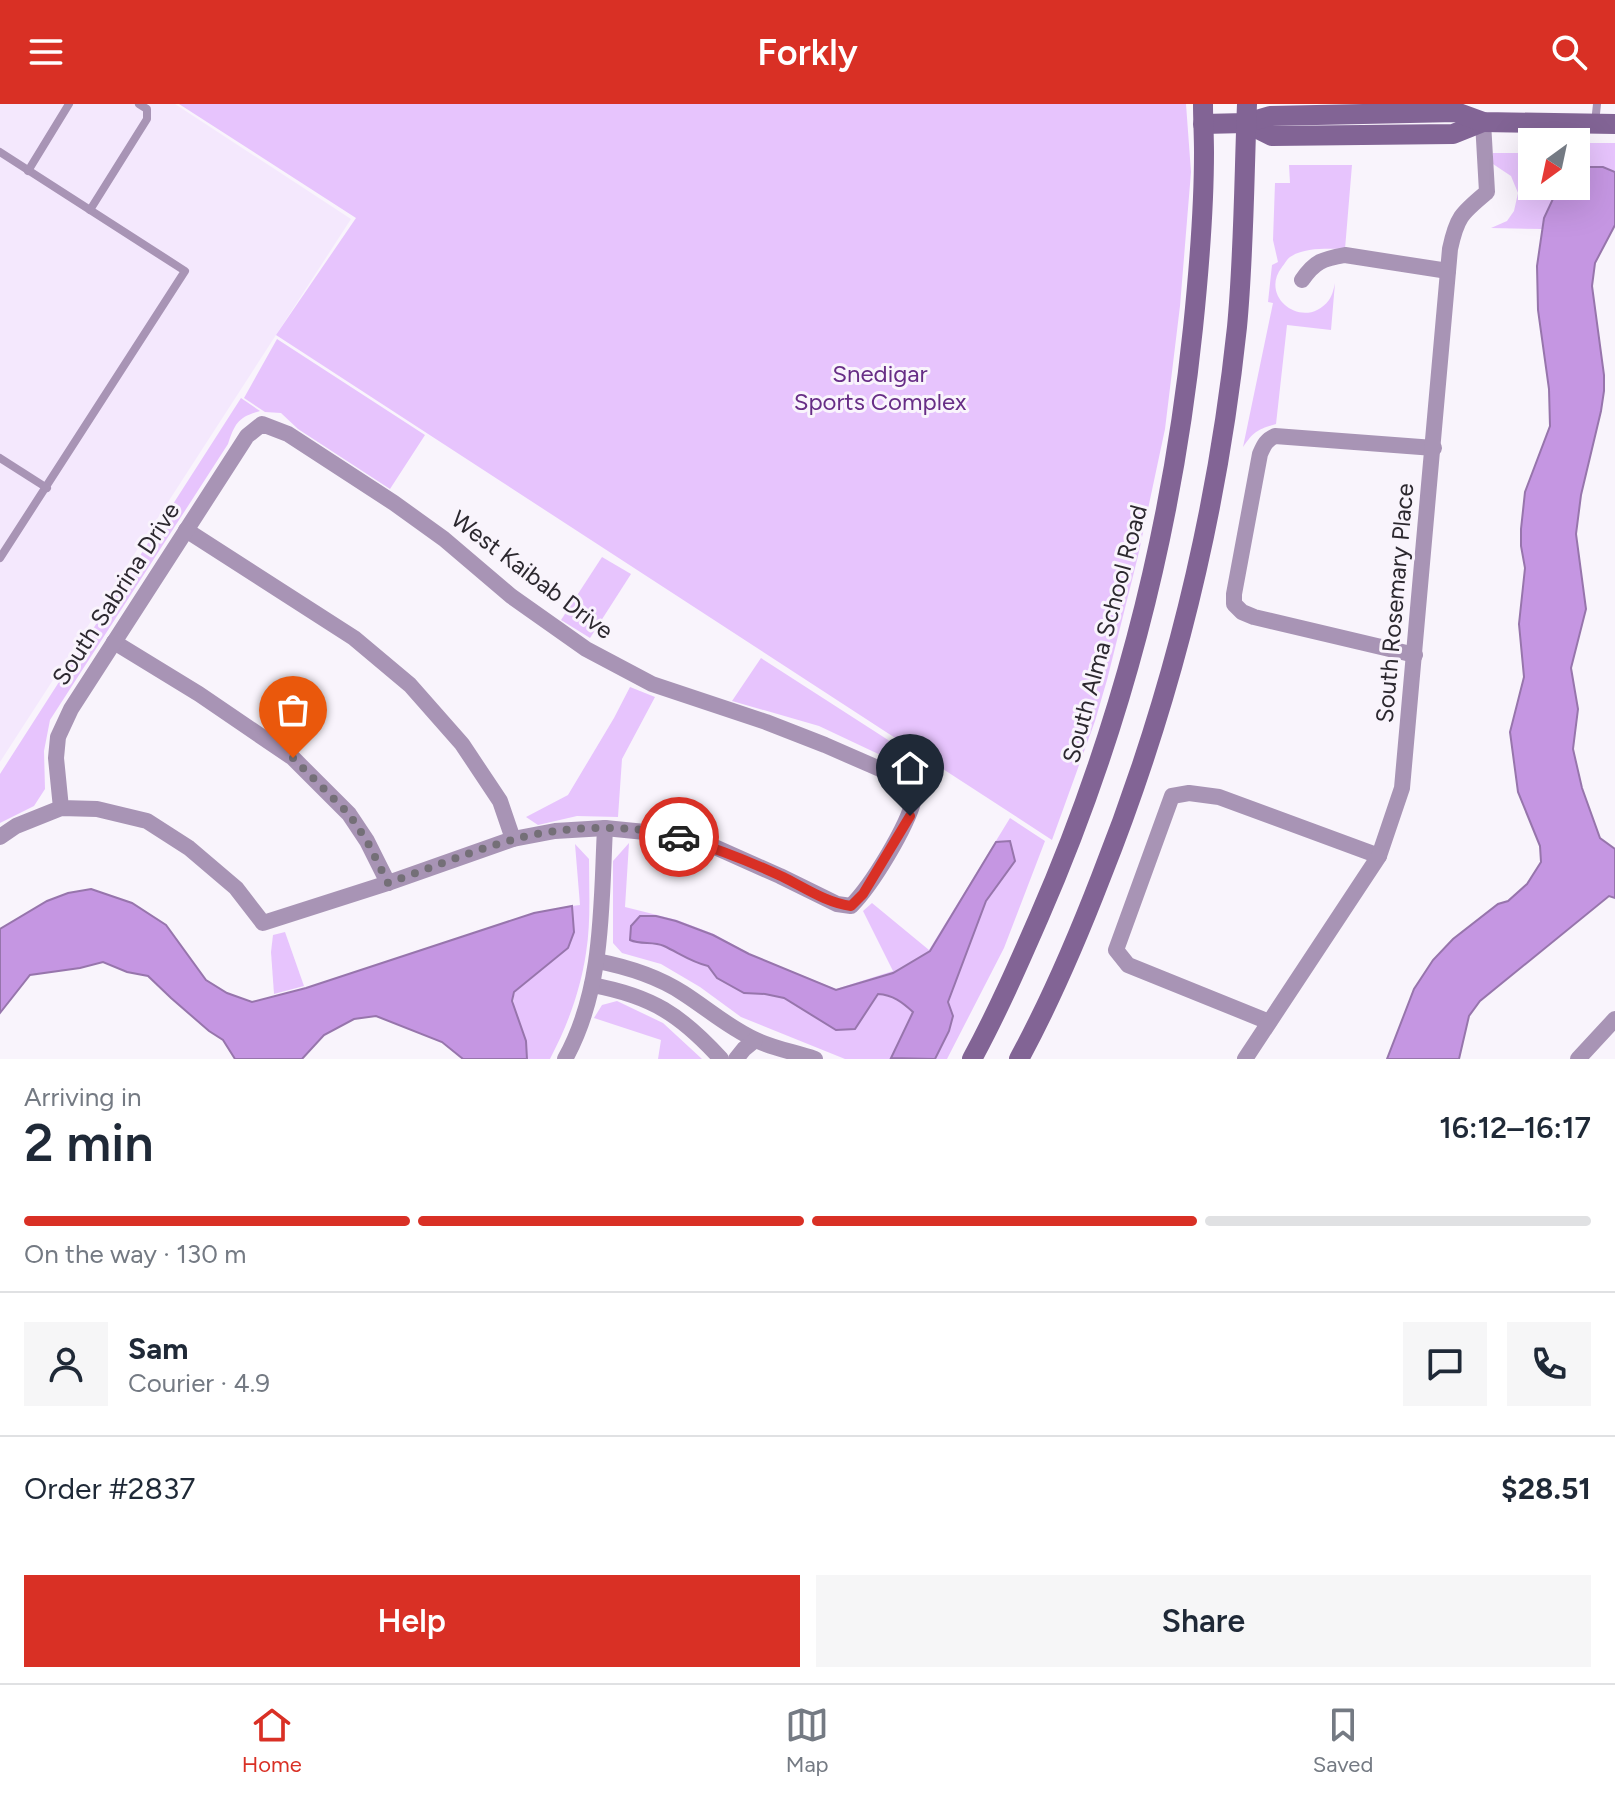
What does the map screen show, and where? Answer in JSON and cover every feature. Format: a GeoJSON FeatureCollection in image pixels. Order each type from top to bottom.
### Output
{"type":"FeatureCollection","features":[{"type":"Feature","properties":{"kind":"main road"},"geometry":{"type":"LineString","coordinates":[[1203,114],[1246,113],[1272,136],[1453,134],[1483,122],[1603,117]]}},
{"type":"Feature","properties":{"kind":"main road"},"geometry":{"type":"LineString","coordinates":[[1019,1059],[1055,987],[1119,833],[1164,697],[1195,581],[1234,354],[1242,258],[1246,113]]}},
{"type":"Feature","properties":{"kind":"main road","name":"South Alma School Road"},"geometry":{"type":"LineString","coordinates":[[972,1059],[1012,978],[1081,813],[1121,692],[1148,594],[1173,475],[1188,369],[1200,241],[1203,114]]}},
{"type":"Feature","properties":{"kind":"street","name":"South Rosemary Place"},"geometry":{"type":"LineString","coordinates":[[1245,1059],[1379,856],[1402,788],[1448,271],[1454,230],[1461,213],[1487,192],[1483,122]]}},
{"type":"Feature","properties":{"kind":"street"},"geometry":{"type":"LineString","coordinates":[[1302,280],[1311,266],[1345,255],[1448,271]]}},
{"type":"Feature","properties":{"kind":"street","name":"South Sabrina Drive"},"geometry":{"type":"LineString","coordinates":[[61,808],[56,758],[58,737],[71,709],[247,436],[262,424]]}},
{"type":"Feature","properties":{"kind":"street","name":"West Kaibab Drive"},"geometry":{"type":"LineString","coordinates":[[262,424],[288,434],[394,503],[444,539],[511,596],[586,649],[652,684],[781,728],[880,769],[907,788],[914,799],[910,816],[863,894],[851,906],[837,904],[717,848],[665,834],[605,828]]}},
{"type":"Feature","properties":{"kind":"street"},"geometry":{"type":"LineString","coordinates":[[1415,655],[1254,617],[1234,604],[1234,594],[1260,454],[1265,443],[1275,436],[1434,448]]}},
{"type":"Feature","properties":{"kind":"street"},"geometry":{"type":"LineString","coordinates":[[186,530],[354,638],[410,685],[462,744],[500,801],[513,839]]}},
{"type":"Feature","properties":{"kind":"street"},"geometry":{"type":"LineString","coordinates":[[114,642],[199,694],[293,758],[349,814],[388,883]]}},
{"type":"Feature","properties":{"kind":"street"},"geometry":{"type":"LineString","coordinates":[[1269,1022],[1128,965],[1116,950],[1172,796],[1189,793],[1219,797],[1379,856]]}},
{"type":"Feature","properties":{"kind":"street"},"geometry":{"type":"LineString","coordinates":[[0,837],[16,826],[61,808],[97,809],[147,821],[189,848],[236,888],[263,923],[513,839],[555,831],[605,828],[597,961],[573,1044],[565,1059]]}},
{"type":"Feature","properties":{"kind":"street"},"geometry":{"type":"LineString","coordinates":[[597,961],[629,967],[658,978],[755,1040],[815,1059]]}},
{"type":"Feature","properties":{"kind":"street"},"geometry":{"type":"LineString","coordinates":[[592,985],[649,1000],[698,1034],[721,1059]]}},
{"type":"Feature","properties":{"kind":"street"},"geometry":{"type":"LineString","coordinates":[[1578,1059],[1615,1019]]}},
{"type":"Feature","properties":{"kind":"street"},"geometry":{"type":"LineString","coordinates":[[736,1059],[755,1040]]}},
{"type":"Feature","properties":{"kind":"lane"},"geometry":{"type":"LineString","coordinates":[[28,171],[69,104]]}},
{"type":"Feature","properties":{"kind":"lane"},"geometry":{"type":"LineString","coordinates":[[90,210],[147,119],[147,109],[139,104]]}},
{"type":"Feature","properties":{"kind":"lane"},"geometry":{"type":"LineString","coordinates":[[0,152],[185,271],[1,555]]}},
{"type":"Feature","properties":{"kind":"lane"},"geometry":{"type":"LineString","coordinates":[[0,458],[47,488]]}},
{"type":"Feature","properties":{"kind":"shaded area"},"geometry":{"type":"Polygon","coordinates":[[[0,104],[175,104],[351,219],[0,762],[0,104]]]}},
{"type":"Feature","properties":{"kind":"shaded area"},"geometry":{"type":"Polygon","coordinates":[[[1590,167],[1603,167],[1615,172],[1615,225],[1595,263],[1592,286],[1604,391],[1581,495],[1576,534],[1586,609],[1571,668],[1578,709],[1573,749],[1582,788],[1600,838],[1615,849],[1615,898],[1609,896],[1480,1001],[1469,1016],[1459,1059],[1387,1059],[1414,989],[1433,960],[1453,939],[1527,884],[1541,862],[1540,846],[1518,792],[1510,732],[1524,677],[1519,624],[1525,568],[1521,529],[1525,492],[1550,426],[1549,389],[1538,310],[1537,266],[1544,218],[1552,200],[1590,200],[1590,167]]]}},
{"type":"Feature","properties":{"kind":"shaded area"},"geometry":{"type":"Polygon","coordinates":[[[1010,841],[1015,861],[986,901],[948,1002],[953,1016],[935,1059],[891,1058],[913,1012],[893,997],[878,994],[855,1029],[836,1030],[784,998],[744,993],[717,978],[708,966],[660,945],[630,940],[631,926],[640,916],[656,916],[713,935],[749,954],[836,990],[893,973],[930,951],[996,842],[1010,841]]]}},
{"type":"Feature","properties":{"kind":"shaded area"},"geometry":{"type":"Polygon","coordinates":[[[91,889],[132,903],[166,925],[206,980],[227,993],[252,1002],[306,988],[534,913],[572,906],[574,932],[568,948],[514,992],[512,1001],[526,1041],[527,1059],[463,1059],[442,1042],[376,1016],[354,1019],[324,1035],[302,1059],[235,1059],[223,1040],[148,976],[127,972],[103,962],[30,975],[0,1013],[0,929],[47,901],[91,889]]]}},
{"type":"Feature","properties":{"kind":"green space","name":"Snedigar Sports Complex"},"geometry":{"type":"Polygon","coordinates":[[[179,104],[1186,104],[1191,172],[1180,306],[1165,429],[1107,680],[1052,840],[276,335],[356,218],[179,104]]]}},
{"type":"Feature","properties":{"kind":"green space"},"geometry":{"type":"Polygon","coordinates":[[[1590,142],[1615,143],[1615,172],[1603,167],[1590,168],[1590,142]]]}},
{"type":"Feature","properties":{"kind":"green space"},"geometry":{"type":"Polygon","coordinates":[[[1493,153],[1518,153],[1518,193],[1511,176],[1493,164],[1493,153]]]}},
{"type":"Feature","properties":{"kind":"green space"},"geometry":{"type":"Polygon","coordinates":[[[1289,165],[1352,165],[1345,249],[1303,252],[1290,257],[1282,267],[1276,279],[1276,290],[1280,300],[1297,312],[1308,313],[1319,309],[1330,298],[1335,283],[1331,330],[1287,325],[1276,424],[1257,431],[1243,447],[1273,303],[1268,302],[1272,265],[1278,262],[1273,240],[1275,183],[1290,183],[1289,165]]]}},
{"type":"Feature","properties":{"kind":"green space"},"geometry":{"type":"Polygon","coordinates":[[[1518,193],[1518,200],[1552,200],[1542,229],[1491,228],[1507,221],[1514,211],[1518,193]]]}},
{"type":"Feature","properties":{"kind":"green space"},"geometry":{"type":"Polygon","coordinates":[[[277,339],[425,435],[390,489],[298,429],[281,413],[265,412],[244,398],[277,339]]]}},
{"type":"Feature","properties":{"kind":"green space"},"geometry":{"type":"Polygon","coordinates":[[[241,398],[260,411],[242,419],[235,426],[228,444],[50,720],[44,751],[45,789],[34,806],[0,823],[0,774],[241,398]]]}},
{"type":"Feature","properties":{"kind":"green space"},"geometry":{"type":"Polygon","coordinates":[[[602,557],[631,574],[590,638],[561,620],[602,557]]]}},
{"type":"Feature","properties":{"kind":"green space"},"geometry":{"type":"Polygon","coordinates":[[[761,658],[930,767],[925,776],[819,726],[732,701],[761,658]]]}},
{"type":"Feature","properties":{"kind":"green space"},"geometry":{"type":"Polygon","coordinates":[[[630,687],[655,697],[622,759],[618,817],[577,816],[538,825],[526,817],[568,795],[630,687]]]}},
{"type":"Feature","properties":{"kind":"green space"},"geometry":{"type":"Polygon","coordinates":[[[1010,818],[1045,841],[1004,948],[947,1059],[845,1059],[741,1017],[661,964],[622,953],[613,943],[613,861],[629,843],[625,907],[677,920],[714,934],[750,954],[836,989],[893,971],[863,911],[872,903],[929,950],[1010,818]]]}},
{"type":"Feature","properties":{"kind":"green space"},"geometry":{"type":"Polygon","coordinates":[[[575,844],[589,859],[589,930],[580,981],[550,1059],[527,1059],[526,1041],[514,1010],[515,992],[568,948],[574,932],[572,906],[580,905],[575,844]]]}},
{"type":"Feature","properties":{"kind":"green space"},"geometry":{"type":"Polygon","coordinates":[[[285,932],[304,986],[274,994],[273,935],[285,932]]]}},
{"type":"Feature","properties":{"kind":"green space"},"geometry":{"type":"Polygon","coordinates":[[[617,1001],[663,1023],[702,1059],[658,1059],[661,1040],[594,1018],[602,1005],[617,1001]]]}},
{"type":"Feature","properties":{"kind":"way so far"},"geometry":{"type":"LineString","coordinates":[[293,758],[349,814],[388,883],[513,839],[555,831],[605,828],[679,837]]}},
{"type":"Feature","properties":{"kind":"route"},"geometry":{"type":"LineString","coordinates":[[679,837],[717,848],[837,904],[851,906],[863,894],[910,816]]}}]}
